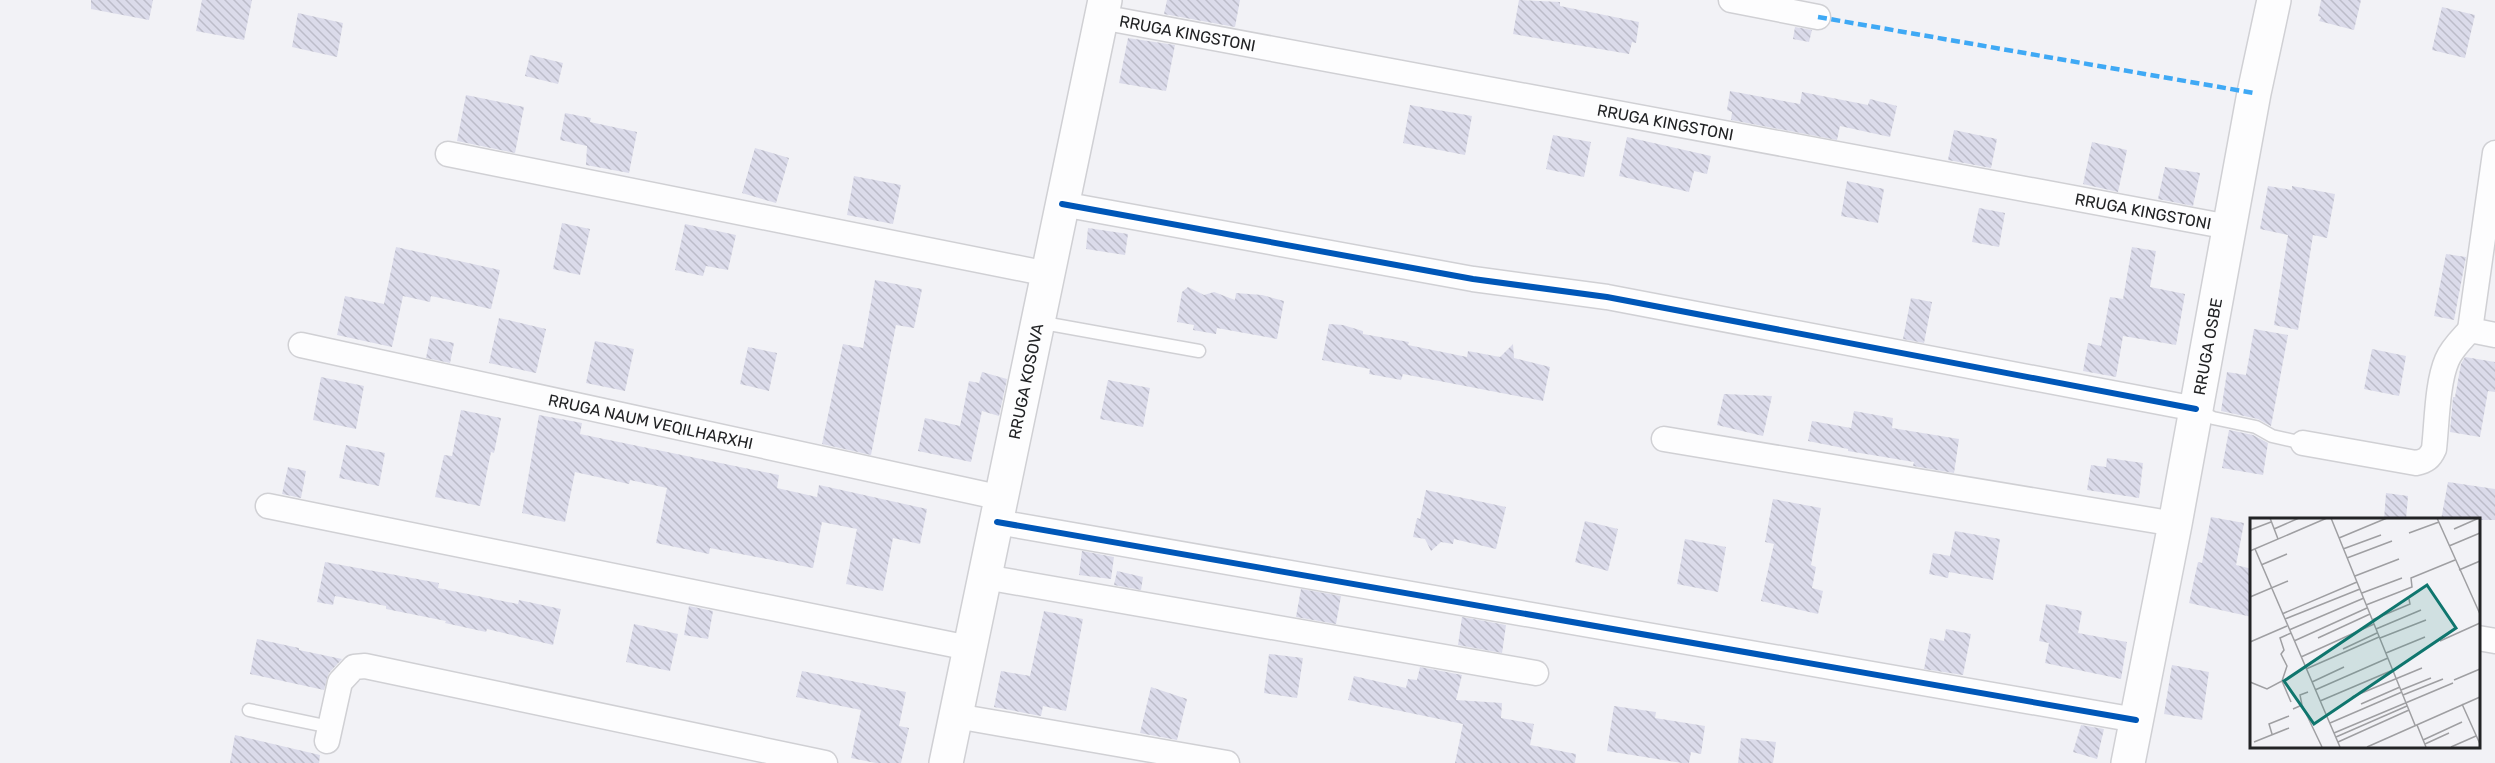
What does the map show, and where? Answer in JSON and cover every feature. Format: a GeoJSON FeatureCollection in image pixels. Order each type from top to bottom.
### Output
{"type":"FeatureCollection","features":[{"type":"Feature","properties":{"kind":"street"},"geometry":{"type":"LineString","coordinates":[[1731,0],[1818,16]]}},
{"type":"Feature","properties":{"kind":"street","name":"RRUGA OSBE"},"geometry":{"type":"LineString","coordinates":[[2128,763],[2274,0]]}},
{"type":"Feature","properties":{"kind":"street","name":"RRUGA KINGSTONI"},"geometry":{"type":"LineString","coordinates":[[1103,8],[2229,227]]}},
{"type":"Feature","properties":{"kind":"street","name":"RRUGA KOSOVA"},"geometry":{"type":"LineString","coordinates":[[946,763],[1103,8]]}},
{"type":"Feature","properties":{"kind":"street"},"geometry":{"type":"LineString","coordinates":[[2303,443],[2416,463],[2424,462],[2430,457],[2434,449],[2442,381],[2447,361],[2470,330],[2493,184],[2495,153]]}},
{"type":"Feature","properties":{"kind":"street"},"geometry":{"type":"LineString","coordinates":[[448,154],[1048,274]]}},
{"type":"Feature","properties":{"kind":"street"},"geometry":{"type":"LineString","coordinates":[[1062,204],[1473,279],[1606,297],[2196,409]]}},
{"type":"Feature","properties":{"kind":"street"},"geometry":{"type":"LineString","coordinates":[[2470,330],[2495,335]]}},
{"type":"Feature","properties":{"kind":"street","name":"RRUGA NAUM VEQILHARXHI"},"geometry":{"type":"LineString","coordinates":[[301,345],[999,510],[2136,720]]}},
{"type":"Feature","properties":{"kind":"street"},"geometry":{"type":"LineString","coordinates":[[1664,439],[2175,524]]}},
{"type":"Feature","properties":{"kind":"street"},"geometry":{"type":"LineString","coordinates":[[268,506],[969,648]]}},
{"type":"Feature","properties":{"kind":"street"},"geometry":{"type":"LineString","coordinates":[[985,577],[1536,673]]}},
{"type":"Feature","properties":{"kind":"street"},"geometry":{"type":"LineString","coordinates":[[2480,638],[2495,641]]}},
{"type":"Feature","properties":{"kind":"street"},"geometry":{"type":"LineString","coordinates":[[329,734],[340,682],[354,667],[365,666],[825,763]]}},
{"type":"Feature","properties":{"kind":"street"},"geometry":{"type":"LineString","coordinates":[[956,716],[1227,763]]}},
{"type":"Feature","properties":{"kind":"lane"},"geometry":{"type":"LineString","coordinates":[[1038,321],[1199,351]]}},
{"type":"Feature","properties":{"kind":"lane"},"geometry":{"type":"LineString","coordinates":[[2196,409],[2212,418],[2256,427],[2272,436],[2303,443]]}},
{"type":"Feature","properties":{"kind":"lane"},"geometry":{"type":"LineString","coordinates":[[249,710],[329,734]]}},
{"type":"Feature","properties":{"kind":"building"},"geometry":{"type":"Polygon","coordinates":[[[91,0],[153,0],[149,20],[91,9],[91,0]]]}},
{"type":"Feature","properties":{"kind":"building"},"geometry":{"type":"Polygon","coordinates":[[[202,0],[252,0],[244,40],[196,31],[202,0]]]}},
{"type":"Feature","properties":{"kind":"building"},"geometry":{"type":"Polygon","coordinates":[[[1167,0],[1240,0],[1235,27],[1164,14],[1167,0]]]}},
{"type":"Feature","properties":{"kind":"building"},"geometry":{"type":"Polygon","coordinates":[[[1519,0],[1560,2],[1560,6],[1639,22],[1636,43],[1632,42],[1629,54],[1513,34],[1519,0]]]}},
{"type":"Feature","properties":{"kind":"building"},"geometry":{"type":"Polygon","coordinates":[[[2321,0],[2361,0],[2354,30],[2319,21],[2321,0]]]}},
{"type":"Feature","properties":{"kind":"building"},"geometry":{"type":"Polygon","coordinates":[[[2442,7],[2475,15],[2465,58],[2432,50],[2442,7]]]}},
{"type":"Feature","properties":{"kind":"building"},"geometry":{"type":"Polygon","coordinates":[[[298,13],[343,23],[337,57],[292,47],[298,13]]]}},
{"type":"Feature","properties":{"kind":"building"},"geometry":{"type":"Polygon","coordinates":[[[1795,27],[1812,30],[1809,42],[1793,39],[1795,27]]]}},
{"type":"Feature","properties":{"kind":"building"},"geometry":{"type":"Polygon","coordinates":[[[1128,38],[1175,45],[1166,91],[1119,83],[1128,38]]]}},
{"type":"Feature","properties":{"kind":"building"},"geometry":{"type":"Polygon","coordinates":[[[530,55],[563,63],[558,84],[525,76],[530,55]]]}},
{"type":"Feature","properties":{"kind":"building"},"geometry":{"type":"Polygon","coordinates":[[[1730,91],[1800,104],[1802,92],[1868,105],[1870,99],[1897,106],[1890,137],[1840,126],[1837,140],[1731,120],[1732,112],[1727,110],[1730,91]]]}},
{"type":"Feature","properties":{"kind":"building"},"geometry":{"type":"Polygon","coordinates":[[[466,95],[524,107],[515,153],[457,141],[466,95]]]}},
{"type":"Feature","properties":{"kind":"building"},"geometry":{"type":"Polygon","coordinates":[[[1410,105],[1472,116],[1465,155],[1403,143],[1410,105]]]}},
{"type":"Feature","properties":{"kind":"building"},"geometry":{"type":"Polygon","coordinates":[[[565,113],[591,118],[590,122],[637,132],[629,173],[586,165],[587,146],[560,140],[565,113]]]}},
{"type":"Feature","properties":{"kind":"building"},"geometry":{"type":"Polygon","coordinates":[[[1954,130],[1997,139],[1991,168],[1948,160],[1954,130]]]}},
{"type":"Feature","properties":{"kind":"building"},"geometry":{"type":"Polygon","coordinates":[[[1553,135],[1591,142],[1584,177],[1546,169],[1553,135]]]}},
{"type":"Feature","properties":{"kind":"building"},"geometry":{"type":"Polygon","coordinates":[[[1627,137],[1711,156],[1707,174],[1694,171],[1689,192],[1619,176],[1627,137]]]}},
{"type":"Feature","properties":{"kind":"building"},"geometry":{"type":"Polygon","coordinates":[[[2092,142],[2127,150],[2118,192],[2083,184],[2092,142]]]}},
{"type":"Feature","properties":{"kind":"building"},"geometry":{"type":"Polygon","coordinates":[[[755,148],[789,158],[776,203],[742,193],[755,148]]]}},
{"type":"Feature","properties":{"kind":"building"},"geometry":{"type":"Polygon","coordinates":[[[2165,167],[2200,173],[2193,206],[2158,199],[2165,167]]]}},
{"type":"Feature","properties":{"kind":"building"},"geometry":{"type":"Polygon","coordinates":[[[854,176],[901,185],[893,224],[847,215],[854,176]]]}},
{"type":"Feature","properties":{"kind":"building"},"geometry":{"type":"Polygon","coordinates":[[[1847,181],[1884,189],[1878,223],[1841,216],[1847,181]]]}},
{"type":"Feature","properties":{"kind":"building"},"geometry":{"type":"Polygon","coordinates":[[[2268,186],[2292,190],[2292,186],[2335,194],[2327,238],[2313,235],[2298,330],[2274,325],[2288,235],[2260,229],[2268,186]]]}},
{"type":"Feature","properties":{"kind":"building"},"geometry":{"type":"Polygon","coordinates":[[[1979,208],[2005,213],[1999,247],[1972,242],[1979,208]]]}},
{"type":"Feature","properties":{"kind":"building"},"geometry":{"type":"Polygon","coordinates":[[[562,223],[590,229],[580,275],[553,269],[562,223]]]}},
{"type":"Feature","properties":{"kind":"building"},"geometry":{"type":"Polygon","coordinates":[[[685,224],[736,235],[728,270],[706,266],[703,276],[675,270],[685,224]]]}},
{"type":"Feature","properties":{"kind":"building"},"geometry":{"type":"Polygon","coordinates":[[[1088,228],[1128,234],[1125,255],[1086,249],[1088,228]]]}},
{"type":"Feature","properties":{"kind":"building"},"geometry":{"type":"Polygon","coordinates":[[[396,247],[500,270],[491,309],[431,296],[430,302],[403,296],[392,347],[337,335],[345,296],[384,304],[396,247]]]}},
{"type":"Feature","properties":{"kind":"building"},"geometry":{"type":"Polygon","coordinates":[[[2132,247],[2156,251],[2150,287],[2185,294],[2176,345],[2123,336],[2116,377],[2083,371],[2088,343],[2101,346],[2110,297],[2123,299],[2132,247]]]}},
{"type":"Feature","properties":{"kind":"building"},"geometry":{"type":"Polygon","coordinates":[[[2446,254],[2466,257],[2454,320],[2434,316],[2446,254]]]}},
{"type":"Feature","properties":{"kind":"building"},"geometry":{"type":"Polygon","coordinates":[[[875,280],[922,289],[914,328],[896,325],[871,455],[822,444],[843,344],[863,348],[875,280]]]}},
{"type":"Feature","properties":{"kind":"building"},"geometry":{"type":"Polygon","coordinates":[[[1188,287],[1204,295],[1214,292],[1235,300],[1236,293],[1262,295],[1284,301],[1277,339],[1217,328],[1216,334],[1193,330],[1194,325],[1177,322],[1182,292],[1188,287]]]}},
{"type":"Feature","properties":{"kind":"building"},"geometry":{"type":"Polygon","coordinates":[[[1911,298],[1932,302],[1924,343],[1903,339],[1911,298]]]}},
{"type":"Feature","properties":{"kind":"building"},"geometry":{"type":"Polygon","coordinates":[[[499,318],[546,329],[536,373],[489,363],[499,318]]]}},
{"type":"Feature","properties":{"kind":"building"},"geometry":{"type":"Polygon","coordinates":[[[1329,324],[1343,325],[1363,331],[1363,334],[1409,342],[1408,345],[1467,357],[1468,351],[1500,357],[1513,344],[1514,358],[1550,367],[1543,401],[1403,374],[1401,380],[1369,374],[1370,369],[1322,360],[1329,324]]]}},
{"type":"Feature","properties":{"kind":"building"},"geometry":{"type":"Polygon","coordinates":[[[2254,329],[2288,335],[2271,426],[2258,419],[2221,411],[2227,372],[2246,375],[2254,329]]]}},
{"type":"Feature","properties":{"kind":"building"},"geometry":{"type":"Polygon","coordinates":[[[430,338],[454,343],[450,363],[426,358],[430,338]]]}},
{"type":"Feature","properties":{"kind":"building"},"geometry":{"type":"Polygon","coordinates":[[[595,341],[634,349],[625,391],[586,383],[595,341]]]}},
{"type":"Feature","properties":{"kind":"building"},"geometry":{"type":"Polygon","coordinates":[[[748,347],[777,353],[769,391],[740,384],[748,347]]]}},
{"type":"Feature","properties":{"kind":"building"},"geometry":{"type":"Polygon","coordinates":[[[2372,349],[2406,356],[2399,396],[2364,389],[2372,349]]]}},
{"type":"Feature","properties":{"kind":"building"},"geometry":{"type":"Polygon","coordinates":[[[2465,357],[2495,362],[2495,392],[2488,391],[2480,437],[2450,432],[2453,397],[2455,397],[2461,364],[2465,357]]]}},
{"type":"Feature","properties":{"kind":"building"},"geometry":{"type":"Polygon","coordinates":[[[982,372],[1007,379],[999,416],[982,411],[971,462],[918,451],[925,418],[960,426],[969,381],[979,383],[982,372]]]}},
{"type":"Feature","properties":{"kind":"building"},"geometry":{"type":"Polygon","coordinates":[[[321,377],[364,386],[356,429],[313,420],[321,377]]]}},
{"type":"Feature","properties":{"kind":"building"},"geometry":{"type":"Polygon","coordinates":[[[1108,380],[1150,388],[1143,427],[1100,419],[1108,380]]]}},
{"type":"Feature","properties":{"kind":"building"},"geometry":{"type":"Polygon","coordinates":[[[1724,394],[1772,396],[1763,436],[1717,425],[1724,394]]]}},
{"type":"Feature","properties":{"kind":"building"},"geometry":{"type":"Polygon","coordinates":[[[461,410],[501,418],[494,453],[491,452],[480,506],[435,497],[444,455],[452,456],[461,410]]]}},
{"type":"Feature","properties":{"kind":"building"},"geometry":{"type":"Polygon","coordinates":[[[1854,411],[1893,418],[1892,428],[1959,439],[1954,473],[1913,466],[1914,462],[1848,451],[1848,449],[1808,441],[1812,421],[1851,428],[1854,411]]]}},
{"type":"Feature","properties":{"kind":"building"},"geometry":{"type":"Polygon","coordinates":[[[539,415],[582,423],[580,434],[779,475],[777,488],[817,497],[819,485],[927,509],[920,544],[893,538],[883,591],[846,584],[857,529],[822,522],[813,568],[710,548],[709,554],[656,543],[667,488],[630,480],[629,484],[575,472],[565,522],[522,513],[539,415]]]}},
{"type":"Feature","properties":{"kind":"building"},"geometry":{"type":"Polygon","coordinates":[[[2229,430],[2253,435],[2268,443],[2263,475],[2222,468],[2229,430]]]}},
{"type":"Feature","properties":{"kind":"building"},"geometry":{"type":"Polygon","coordinates":[[[346,445],[385,453],[379,486],[339,478],[346,445]]]}},
{"type":"Feature","properties":{"kind":"building"},"geometry":{"type":"Polygon","coordinates":[[[2107,458],[2143,463],[2139,498],[2087,490],[2091,465],[2106,467],[2107,458]]]}},
{"type":"Feature","properties":{"kind":"building"},"geometry":{"type":"Polygon","coordinates":[[[288,467],[306,471],[301,498],[282,494],[288,467]]]}},
{"type":"Feature","properties":{"kind":"building"},"geometry":{"type":"Polygon","coordinates":[[[2448,482],[2495,489],[2495,520],[2441,518],[2448,482]]]}},
{"type":"Feature","properties":{"kind":"building"},"geometry":{"type":"Polygon","coordinates":[[[1426,490],[1506,507],[1496,549],[1454,539],[1453,544],[1441,542],[1431,551],[1425,539],[1413,537],[1417,518],[1420,519],[1426,490]]]}},
{"type":"Feature","properties":{"kind":"building"},"geometry":{"type":"Polygon","coordinates":[[[2386,493],[2408,496],[2406,518],[2384,518],[2386,493]]]}},
{"type":"Feature","properties":{"kind":"building"},"geometry":{"type":"Polygon","coordinates":[[[1773,499],[1821,508],[1811,565],[1816,567],[1812,588],[1823,591],[1818,614],[1761,601],[1774,544],[1765,542],[1773,499]]]}},
{"type":"Feature","properties":{"kind":"building"},"geometry":{"type":"Polygon","coordinates":[[[2211,517],[2244,523],[2236,565],[2250,568],[2250,617],[2189,603],[2198,562],[2202,563],[2211,517]]]}},
{"type":"Feature","properties":{"kind":"building"},"geometry":{"type":"Polygon","coordinates":[[[1585,521],[1618,529],[1608,571],[1575,562],[1585,521]]]}},
{"type":"Feature","properties":{"kind":"building"},"geometry":{"type":"Polygon","coordinates":[[[1955,531],[2000,539],[1993,580],[1949,572],[1948,578],[1929,574],[1933,553],[1950,556],[1955,531]]]}},
{"type":"Feature","properties":{"kind":"building"},"geometry":{"type":"Polygon","coordinates":[[[1685,539],[1726,547],[1718,592],[1677,584],[1685,539]]]}},
{"type":"Feature","properties":{"kind":"building"},"geometry":{"type":"Polygon","coordinates":[[[1082,551],[1114,557],[1111,579],[1079,575],[1082,551]]]}},
{"type":"Feature","properties":{"kind":"building"},"geometry":{"type":"Polygon","coordinates":[[[325,562],[439,583],[438,588],[518,604],[519,600],[561,609],[553,645],[487,629],[486,632],[445,623],[446,621],[386,609],[386,606],[335,596],[333,605],[317,602],[325,562]]]}},
{"type":"Feature","properties":{"kind":"building"},"geometry":{"type":"Polygon","coordinates":[[[1117,571],[1143,577],[1141,590],[1114,585],[1117,571]]]}},
{"type":"Feature","properties":{"kind":"building"},"geometry":{"type":"Polygon","coordinates":[[[1301,589],[1341,596],[1336,624],[1296,617],[1301,589]]]}},
{"type":"Feature","properties":{"kind":"building"},"geometry":{"type":"Polygon","coordinates":[[[2046,604],[2082,611],[2078,633],[2127,642],[2121,679],[2045,663],[2049,643],[2039,641],[2046,604]]]}},
{"type":"Feature","properties":{"kind":"building"},"geometry":{"type":"Polygon","coordinates":[[[689,606],[713,611],[708,639],[684,635],[689,606]]]}},
{"type":"Feature","properties":{"kind":"building"},"geometry":{"type":"Polygon","coordinates":[[[1044,611],[1083,619],[1066,711],[1043,706],[1041,716],[994,707],[1001,671],[1030,676],[1044,611]]]}},
{"type":"Feature","properties":{"kind":"building"},"geometry":{"type":"Polygon","coordinates":[[[1462,617],[1506,625],[1502,653],[1458,645],[1462,617]]]}},
{"type":"Feature","properties":{"kind":"building"},"geometry":{"type":"Polygon","coordinates":[[[634,624],[678,634],[670,671],[626,662],[634,624]]]}},
{"type":"Feature","properties":{"kind":"building"},"geometry":{"type":"Polygon","coordinates":[[[1946,629],[1971,634],[1963,675],[1924,669],[1930,638],[1944,641],[1946,629]]]}},
{"type":"Feature","properties":{"kind":"building"},"geometry":{"type":"Polygon","coordinates":[[[257,639],[342,659],[329,673],[324,690],[250,674],[257,639]]]}},
{"type":"Feature","properties":{"kind":"building"},"geometry":{"type":"Polygon","coordinates":[[[1269,654],[1303,658],[1297,698],[1264,693],[1269,654]]]}},
{"type":"Feature","properties":{"kind":"building"},"geometry":{"type":"Polygon","coordinates":[[[2172,665],[2209,672],[2202,720],[2164,714],[2172,665]]]}},
{"type":"Feature","properties":{"kind":"building"},"geometry":{"type":"Polygon","coordinates":[[[1420,667],[1462,675],[1456,700],[1502,703],[1501,718],[1534,724],[1530,745],[1576,754],[1575,763],[1455,763],[1463,724],[1348,700],[1354,676],[1406,688],[1408,679],[1417,680],[1420,667]]]}},
{"type":"Feature","properties":{"kind":"building"},"geometry":{"type":"Polygon","coordinates":[[[802,671],[906,692],[899,726],[909,728],[901,763],[876,763],[851,758],[861,710],[796,697],[802,671]]]}},
{"type":"Feature","properties":{"kind":"building"},"geometry":{"type":"Polygon","coordinates":[[[1151,687],[1187,699],[1177,740],[1140,733],[1151,687]]]}},
{"type":"Feature","properties":{"kind":"building"},"geometry":{"type":"Polygon","coordinates":[[[1614,706],[1656,712],[1655,718],[1705,726],[1701,754],[1691,752],[1689,763],[1682,763],[1607,751],[1614,706]]]}},
{"type":"Feature","properties":{"kind":"building"},"geometry":{"type":"Polygon","coordinates":[[[2081,725],[2104,729],[2097,759],[2073,752],[2081,725]]]}},
{"type":"Feature","properties":{"kind":"building"},"geometry":{"type":"Polygon","coordinates":[[[235,735],[320,755],[319,763],[230,763],[235,735]]]}},
{"type":"Feature","properties":{"kind":"building"},"geometry":{"type":"Polygon","coordinates":[[[1741,738],[1776,742],[1773,763],[1738,763],[1741,738]]]}},
{"type":"Feature","properties":{"kind":"marked path"},"geometry":{"type":"LineString","coordinates":[[1818,17],[2254,93]]}},
{"type":"Feature","properties":{"kind":"cycle path"},"geometry":{"type":"LineString","coordinates":[[1062,204],[1473,279],[1607,297],[2196,409]]}},
{"type":"Feature","properties":{"kind":"cycle path"},"geometry":{"type":"LineString","coordinates":[[997,522],[2136,720]]}}]}
